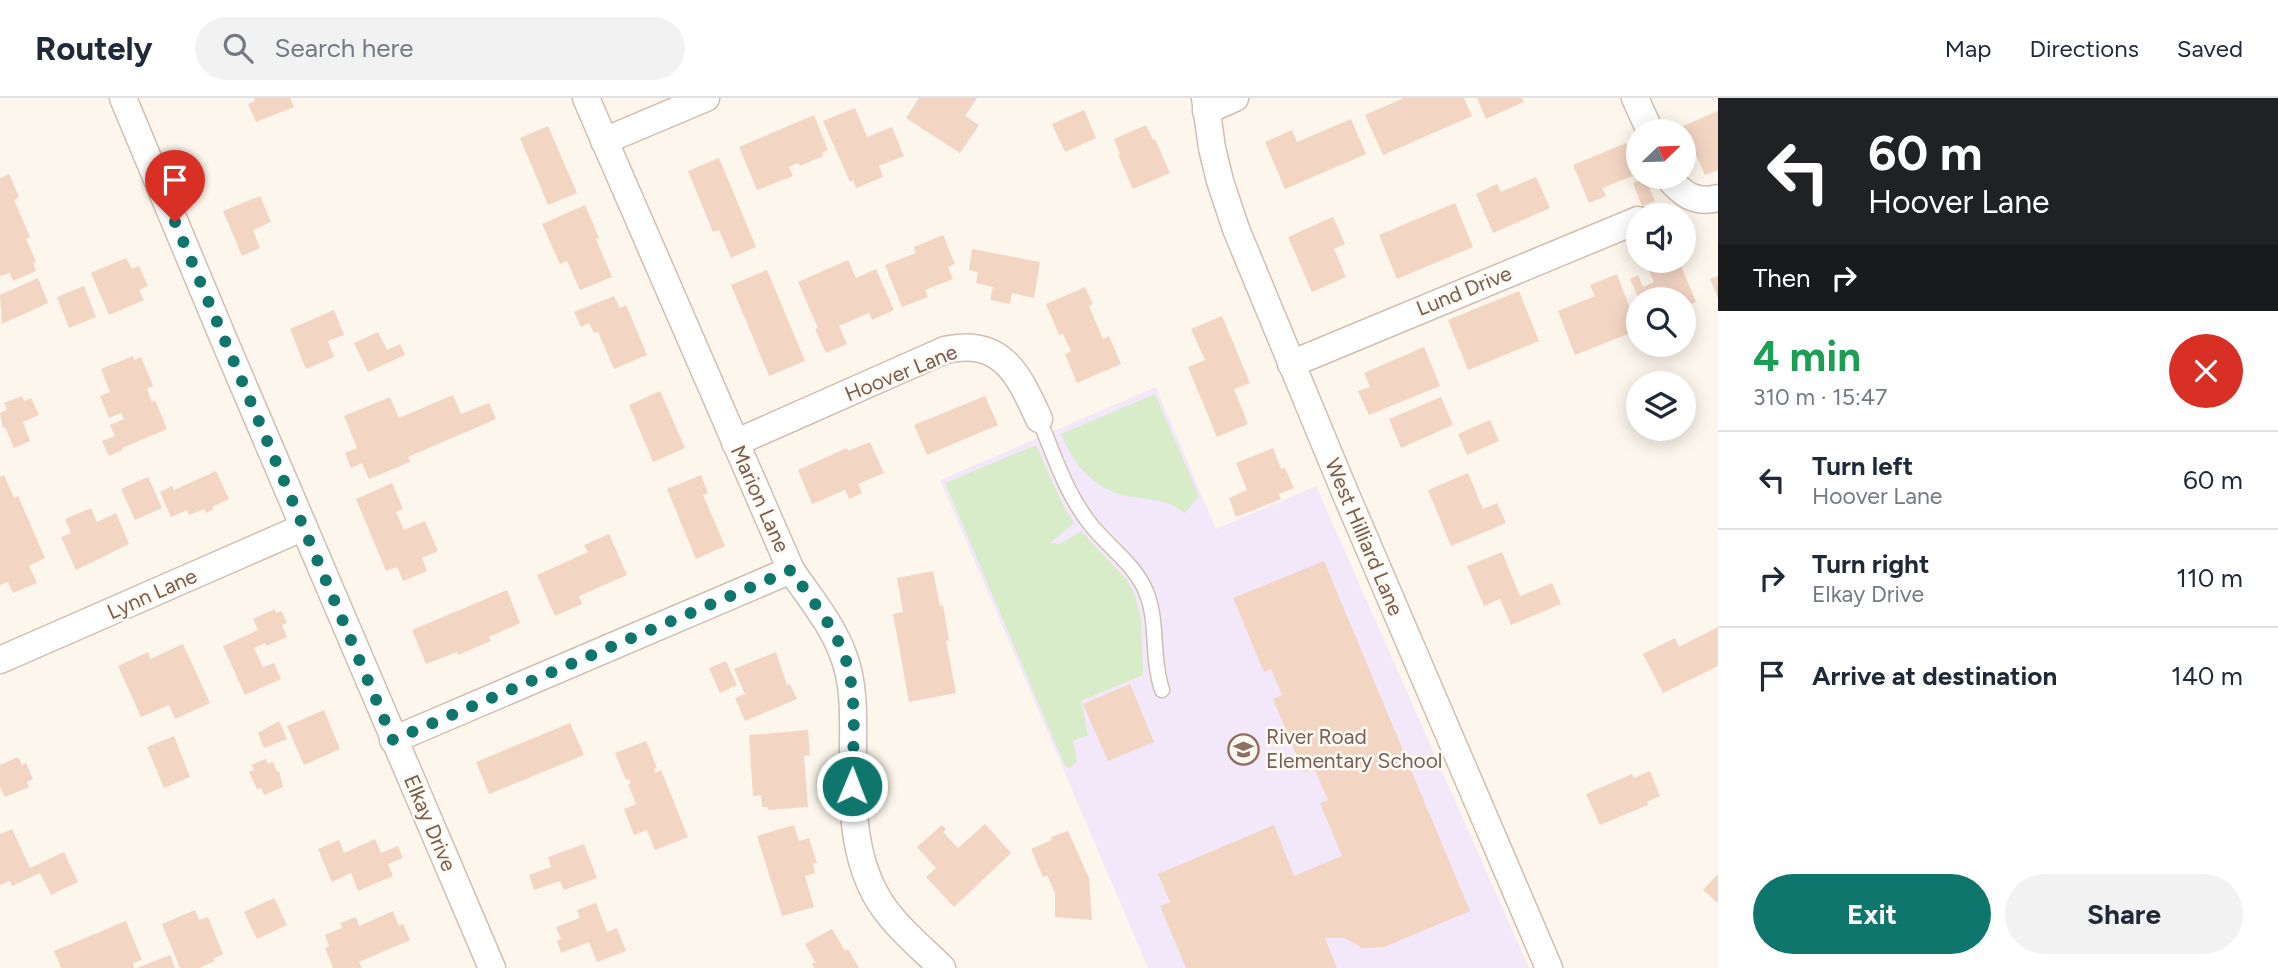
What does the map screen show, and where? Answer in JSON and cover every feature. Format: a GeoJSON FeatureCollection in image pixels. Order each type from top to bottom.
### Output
{"type":"FeatureCollection","features":[{"type":"Feature","properties":{"kind":"street","name":"Elkay Drive"},"geometry":{"type":"LineString","coordinates":[[123,98],[393,740],[492,968]]}},
{"type":"Feature","properties":{"kind":"street","name":"Marion Lane"},"geometry":{"type":"LineString","coordinates":[[586,98],[791,570],[831,630],[845,657],[851,685],[855,826],[868,882],[881,904],[900,927],[942,968]]}},
{"type":"Feature","properties":{"kind":"street"},"geometry":{"type":"LineString","coordinates":[[604,141],[706,98]]}},
{"type":"Feature","properties":{"kind":"street"},"geometry":{"type":"LineString","coordinates":[[1205,104],[1235,98]]}},
{"type":"Feature","properties":{"kind":"street"},"geometry":{"type":"LineString","coordinates":[[1635,98],[1645,119]]}},
{"type":"Feature","properties":{"kind":"street","name":"West Hilliard Lane"},"geometry":{"type":"LineString","coordinates":[[1205,104],[1220,181],[1236,229],[1549,968]]}},
{"type":"Feature","properties":{"kind":"street"},"geometry":{"type":"LineString","coordinates":[[1677,189],[1704,202],[1718,198]]}},
{"type":"Feature","properties":{"kind":"street","name":"Lund Drive"},"geometry":{"type":"LineString","coordinates":[[1291,364],[1626,225]]}},
{"type":"Feature","properties":{"kind":"street","name":"Hoover Lane"},"geometry":{"type":"LineString","coordinates":[[735,443],[945,350],[968,347],[984,349],[1001,358],[1016,372],[1039,419]]}},
{"type":"Feature","properties":{"kind":"street","name":"Lynn Lane"},"geometry":{"type":"LineString","coordinates":[[0,660],[303,527]]}},
{"type":"Feature","properties":{"kind":"street"},"geometry":{"type":"LineString","coordinates":[[393,740],[791,570]]}},
{"type":"Feature","properties":{"kind":"lane"},"geometry":{"type":"LineString","coordinates":[[1039,419],[1075,501],[1091,525],[1126,562],[1143,585],[1152,613],[1155,668],[1162,690]]}},
{"type":"Feature","properties":{"kind":"shaded area","name":"River Road Elementary School"},"geometry":{"type":"Polygon","coordinates":[[[1156,387],[1216,529],[1316,486],[1529,968],[1148,968],[940,480],[1156,387]]]}},
{"type":"Feature","properties":{"kind":"green space"},"geometry":{"type":"Polygon","coordinates":[[[1155,394],[1199,496],[1185,513],[1166,503],[1120,494],[1098,484],[1080,467],[1061,434],[1155,394]]]}},
{"type":"Feature","properties":{"kind":"green space"},"geometry":{"type":"Polygon","coordinates":[[[1036,445],[1074,523],[1050,543],[1060,544],[1081,531],[1127,580],[1141,618],[1143,675],[1081,701],[1088,735],[1073,741],[1077,761],[1070,768],[1065,766],[945,483],[1036,445]]]}},
{"type":"Feature","properties":{"kind":"building"},"geometry":{"type":"Polygon","coordinates":[[[254,98],[290,98],[294,107],[256,122],[248,104],[255,101],[254,98]]]}},
{"type":"Feature","properties":{"kind":"building"},"geometry":{"type":"Polygon","coordinates":[[[919,98],[977,98],[965,116],[979,125],[960,153],[906,118],[919,98]]]}},
{"type":"Feature","properties":{"kind":"building"},"geometry":{"type":"Polygon","coordinates":[[[1404,98],[1464,98],[1472,116],[1383,155],[1365,115],[1404,98]]]}},
{"type":"Feature","properties":{"kind":"building"},"geometry":{"type":"Polygon","coordinates":[[[1477,98],[1522,98],[1524,102],[1486,119],[1477,98]]]}},
{"type":"Feature","properties":{"kind":"building"},"geometry":{"type":"Polygon","coordinates":[[[855,108],[867,137],[892,127],[904,156],[879,166],[883,177],[856,188],[853,180],[850,182],[823,121],[855,108]]]}},
{"type":"Feature","properties":{"kind":"building"},"geometry":{"type":"Polygon","coordinates":[[[1084,110],[1096,138],[1065,152],[1052,124],[1084,110]]]}},
{"type":"Feature","properties":{"kind":"building"},"geometry":{"type":"Polygon","coordinates":[[[1718,111],[1718,170],[1705,175],[1696,155],[1696,120],[1718,111]]]}},
{"type":"Feature","properties":{"kind":"building"},"geometry":{"type":"Polygon","coordinates":[[[814,115],[828,150],[822,153],[823,156],[800,166],[798,163],[789,167],[793,176],[757,190],[739,147],[814,115]]]}},
{"type":"Feature","properties":{"kind":"building"},"geometry":{"type":"Polygon","coordinates":[[[1351,119],[1366,154],[1285,189],[1265,142],[1292,130],[1297,142],[1351,119]]]}},
{"type":"Feature","properties":{"kind":"building"},"geometry":{"type":"Polygon","coordinates":[[[1146,125],[1170,173],[1133,189],[1114,139],[1146,125]]]}},
{"type":"Feature","properties":{"kind":"building"},"geometry":{"type":"Polygon","coordinates":[[[548,126],[577,193],[548,205],[520,138],[548,126]]]}},
{"type":"Feature","properties":{"kind":"building"},"geometry":{"type":"Polygon","coordinates":[[[1626,143],[1626,179],[1602,188],[1606,196],[1589,203],[1573,165],[1626,143]]]}},
{"type":"Feature","properties":{"kind":"building"},"geometry":{"type":"Polygon","coordinates":[[[719,158],[756,247],[731,258],[719,230],[713,232],[688,171],[719,158]]]}},
{"type":"Feature","properties":{"kind":"building"},"geometry":{"type":"Polygon","coordinates":[[[9,174],[19,197],[14,200],[30,237],[26,239],[36,262],[33,263],[36,271],[13,281],[10,273],[0,274],[0,178],[9,174]]]}},
{"type":"Feature","properties":{"kind":"building"},"geometry":{"type":"Polygon","coordinates":[[[1536,177],[1550,208],[1493,233],[1476,194],[1497,184],[1501,192],[1536,177]]]}},
{"type":"Feature","properties":{"kind":"building"},"geometry":{"type":"Polygon","coordinates":[[[1635,189],[1650,189],[1655,201],[1641,203],[1635,189]]]}},
{"type":"Feature","properties":{"kind":"building"},"geometry":{"type":"Polygon","coordinates":[[[260,196],[271,222],[253,230],[260,248],[242,256],[223,211],[260,196]]]}},
{"type":"Feature","properties":{"kind":"building"},"geometry":{"type":"Polygon","coordinates":[[[1455,203],[1473,247],[1397,279],[1379,235],[1455,203]]]}},
{"type":"Feature","properties":{"kind":"building"},"geometry":{"type":"Polygon","coordinates":[[[585,205],[612,277],[580,290],[567,261],[560,264],[542,224],[585,205]]]}},
{"type":"Feature","properties":{"kind":"building"},"geometry":{"type":"Polygon","coordinates":[[[1333,217],[1345,244],[1334,249],[1346,277],[1312,292],[1288,237],[1333,217]]]}},
{"type":"Feature","properties":{"kind":"building"},"geometry":{"type":"Polygon","coordinates":[[[943,235],[955,264],[948,267],[953,279],[925,290],[928,297],[902,307],[885,265],[916,253],[914,247],[943,235]]]}},
{"type":"Feature","properties":{"kind":"building"},"geometry":{"type":"Polygon","coordinates":[[[972,249],[1040,262],[1034,298],[1012,293],[1010,304],[990,300],[993,287],[976,283],[978,272],[969,270],[972,249]]]}},
{"type":"Feature","properties":{"kind":"building"},"geometry":{"type":"Polygon","coordinates":[[[126,258],[132,269],[139,266],[148,286],[139,290],[144,300],[109,315],[91,273],[126,258]]]}},
{"type":"Feature","properties":{"kind":"building"},"geometry":{"type":"Polygon","coordinates":[[[848,260],[856,278],[876,269],[894,310],[872,320],[869,313],[839,326],[847,344],[826,353],[798,282],[848,260]]]}},
{"type":"Feature","properties":{"kind":"building"},"geometry":{"type":"Polygon","coordinates":[[[767,270],[805,361],[769,376],[731,285],[767,270]]]}},
{"type":"Feature","properties":{"kind":"building"},"geometry":{"type":"Polygon","coordinates":[[[1650,273],[1684,273],[1690,287],[1643,287],[1654,282],[1650,273]]]}},
{"type":"Feature","properties":{"kind":"building"},"geometry":{"type":"Polygon","coordinates":[[[1617,274],[1626,298],[1626,335],[1575,355],[1558,311],[1595,296],[1590,285],[1617,274]]]}},
{"type":"Feature","properties":{"kind":"building"},"geometry":{"type":"Polygon","coordinates":[[[1638,275],[1643,287],[1634,287],[1630,279],[1638,275]]]}},
{"type":"Feature","properties":{"kind":"building"},"geometry":{"type":"Polygon","coordinates":[[[1718,276],[1718,298],[1710,279],[1718,276]]]}},
{"type":"Feature","properties":{"kind":"building"},"geometry":{"type":"Polygon","coordinates":[[[38,278],[48,303],[2,324],[0,295],[38,278]]]}},
{"type":"Feature","properties":{"kind":"building"},"geometry":{"type":"Polygon","coordinates":[[[84,286],[96,317],[69,328],[57,297],[84,286]]]}},
{"type":"Feature","properties":{"kind":"building"},"geometry":{"type":"Polygon","coordinates":[[[1085,287],[1093,304],[1089,306],[1103,339],[1109,336],[1121,364],[1077,383],[1065,354],[1071,351],[1063,334],[1059,335],[1046,304],[1085,287]]]}},
{"type":"Feature","properties":{"kind":"building"},"geometry":{"type":"Polygon","coordinates":[[[1519,291],[1539,341],[1468,370],[1448,320],[1519,291]]]}},
{"type":"Feature","properties":{"kind":"building"},"geometry":{"type":"Polygon","coordinates":[[[614,296],[620,308],[626,305],[647,355],[614,369],[598,332],[594,333],[589,323],[581,327],[574,312],[614,296]]]}},
{"type":"Feature","properties":{"kind":"building"},"geometry":{"type":"Polygon","coordinates":[[[334,310],[344,335],[328,341],[334,357],[306,369],[290,329],[334,310]]]}},
{"type":"Feature","properties":{"kind":"building"},"geometry":{"type":"Polygon","coordinates":[[[1222,316],[1250,383],[1234,389],[1248,424],[1217,437],[1188,367],[1205,360],[1191,329],[1222,316]]]}},
{"type":"Feature","properties":{"kind":"building"},"geometry":{"type":"Polygon","coordinates":[[[378,332],[387,350],[400,344],[405,355],[368,372],[354,343],[378,332]]]}},
{"type":"Feature","properties":{"kind":"building"},"geometry":{"type":"Polygon","coordinates":[[[1424,347],[1440,386],[1369,415],[1358,391],[1370,387],[1364,373],[1424,347]]]}},
{"type":"Feature","properties":{"kind":"building"},"geometry":{"type":"Polygon","coordinates":[[[133,356],[134,360],[141,357],[153,386],[147,389],[152,402],[155,400],[167,429],[109,456],[102,441],[115,436],[110,425],[124,419],[121,413],[109,418],[100,396],[110,392],[101,369],[133,356]]]}},
{"type":"Feature","properties":{"kind":"building"},"geometry":{"type":"Polygon","coordinates":[[[660,391],[685,448],[653,462],[629,405],[660,391]]]}},
{"type":"Feature","properties":{"kind":"building"},"geometry":{"type":"Polygon","coordinates":[[[453,395],[461,414],[489,403],[496,419],[408,457],[410,462],[369,479],[362,463],[351,468],[345,453],[357,448],[344,416],[390,397],[399,418],[453,395]]]}},
{"type":"Feature","properties":{"kind":"building"},"geometry":{"type":"Polygon","coordinates":[[[22,396],[24,401],[31,398],[39,415],[23,422],[30,441],[14,448],[5,427],[3,428],[0,413],[7,410],[4,403],[22,396]]]}},
{"type":"Feature","properties":{"kind":"building"},"geometry":{"type":"Polygon","coordinates":[[[985,396],[998,425],[927,455],[914,425],[985,396]]]}},
{"type":"Feature","properties":{"kind":"building"},"geometry":{"type":"Polygon","coordinates":[[[1441,397],[1453,425],[1401,448],[1389,419],[1441,397]]]}},
{"type":"Feature","properties":{"kind":"building"},"geometry":{"type":"Polygon","coordinates":[[[1490,420],[1499,441],[1467,455],[1458,434],[1490,420]]]}},
{"type":"Feature","properties":{"kind":"building"},"geometry":{"type":"Polygon","coordinates":[[[870,442],[884,473],[858,484],[862,493],[849,499],[845,490],[812,504],[798,470],[847,448],[848,451],[870,442]]]}},
{"type":"Feature","properties":{"kind":"building"},"geometry":{"type":"Polygon","coordinates":[[[1273,448],[1281,469],[1285,468],[1294,488],[1279,494],[1281,499],[1236,517],[1229,498],[1247,490],[1236,463],[1273,448]]]}},
{"type":"Feature","properties":{"kind":"building"},"geometry":{"type":"Polygon","coordinates":[[[216,471],[229,499],[206,513],[204,509],[189,515],[187,510],[171,517],[160,492],[172,486],[174,490],[216,471]]]}},
{"type":"Feature","properties":{"kind":"building"},"geometry":{"type":"Polygon","coordinates":[[[1468,473],[1483,509],[1497,503],[1506,523],[1451,546],[1428,490],[1468,473]]]}},
{"type":"Feature","properties":{"kind":"building"},"geometry":{"type":"Polygon","coordinates":[[[4,475],[14,498],[18,496],[45,558],[29,566],[37,583],[13,593],[8,582],[0,585],[0,477],[4,475]]]}},
{"type":"Feature","properties":{"kind":"building"},"geometry":{"type":"Polygon","coordinates":[[[701,475],[708,493],[703,495],[725,546],[696,559],[667,489],[701,475]]]}},
{"type":"Feature","properties":{"kind":"building"},"geometry":{"type":"Polygon","coordinates":[[[148,477],[162,508],[135,520],[121,489],[148,477]]]}},
{"type":"Feature","properties":{"kind":"building"},"geometry":{"type":"Polygon","coordinates":[[[392,483],[403,509],[396,512],[404,530],[425,521],[438,551],[422,558],[427,571],[403,581],[397,567],[386,571],[356,499],[392,483]]]}},
{"type":"Feature","properties":{"kind":"building"},"geometry":{"type":"Polygon","coordinates":[[[91,508],[97,522],[116,513],[129,544],[76,570],[61,537],[71,533],[65,519],[91,508]]]}},
{"type":"Feature","properties":{"kind":"building"},"geometry":{"type":"Polygon","coordinates":[[[609,534],[627,575],[579,596],[582,604],[555,616],[537,575],[588,552],[584,545],[609,534]]]}},
{"type":"Feature","properties":{"kind":"building"},"geometry":{"type":"Polygon","coordinates":[[[1502,552],[1520,596],[1552,583],[1561,604],[1511,625],[1500,599],[1484,606],[1467,566],[1502,552]]]}},
{"type":"Feature","properties":{"kind":"building","name":"River Road Elementary School"},"geometry":{"type":"Polygon","coordinates":[[[1324,561],[1470,911],[1384,947],[1363,948],[1344,938],[1325,938],[1337,968],[1186,968],[1160,906],[1170,902],[1158,874],[1274,825],[1294,876],[1342,856],[1320,803],[1328,800],[1314,768],[1304,773],[1273,699],[1282,695],[1271,669],[1264,672],[1233,598],[1324,561]]]}},
{"type":"Feature","properties":{"kind":"building"},"geometry":{"type":"Polygon","coordinates":[[[933,571],[940,606],[943,605],[949,640],[946,641],[956,693],[909,702],[893,614],[903,612],[897,578],[933,571]]]}},
{"type":"Feature","properties":{"kind":"building"},"geometry":{"type":"Polygon","coordinates":[[[507,590],[520,623],[489,637],[491,641],[458,655],[457,652],[426,664],[412,630],[507,590]]]}},
{"type":"Feature","properties":{"kind":"building"},"geometry":{"type":"Polygon","coordinates":[[[275,609],[276,613],[282,611],[287,623],[282,625],[287,637],[254,648],[263,667],[274,663],[281,679],[245,695],[223,646],[258,630],[253,619],[275,609]]]}},
{"type":"Feature","properties":{"kind":"building"},"geometry":{"type":"Polygon","coordinates":[[[1718,627],[1718,666],[1663,693],[1643,654],[1675,638],[1679,647],[1718,627]]]}},
{"type":"Feature","properties":{"kind":"building"},"geometry":{"type":"Polygon","coordinates":[[[183,644],[210,703],[175,719],[169,705],[141,717],[118,666],[148,652],[150,659],[183,644]]]}},
{"type":"Feature","properties":{"kind":"building"},"geometry":{"type":"Polygon","coordinates":[[[776,652],[787,685],[790,684],[797,699],[745,721],[735,698],[745,694],[734,669],[776,652]]]}},
{"type":"Feature","properties":{"kind":"building"},"geometry":{"type":"Polygon","coordinates":[[[726,661],[737,685],[720,693],[709,668],[726,661]]]}},
{"type":"Feature","properties":{"kind":"building"},"geometry":{"type":"Polygon","coordinates":[[[1130,684],[1154,742],[1108,761],[1083,704],[1130,684]]]}},
{"type":"Feature","properties":{"kind":"building"},"geometry":{"type":"Polygon","coordinates":[[[324,710],[340,749],[304,765],[287,726],[324,710]]]}},
{"type":"Feature","properties":{"kind":"building"},"geometry":{"type":"Polygon","coordinates":[[[279,721],[287,739],[264,748],[258,733],[279,721]]]}},
{"type":"Feature","properties":{"kind":"building"},"geometry":{"type":"Polygon","coordinates":[[[570,723],[584,755],[489,794],[476,762],[570,723]]]}},
{"type":"Feature","properties":{"kind":"building"},"geometry":{"type":"Polygon","coordinates":[[[808,730],[810,755],[804,756],[808,807],[768,810],[768,807],[762,807],[761,795],[753,796],[749,735],[808,730]]]}},
{"type":"Feature","properties":{"kind":"building"},"geometry":{"type":"Polygon","coordinates":[[[174,736],[190,777],[164,788],[147,747],[174,736]]]}},
{"type":"Feature","properties":{"kind":"building"},"geometry":{"type":"Polygon","coordinates":[[[646,741],[657,768],[654,769],[655,773],[661,770],[688,837],[655,850],[647,830],[634,835],[624,809],[636,804],[628,784],[631,783],[629,779],[626,780],[615,753],[646,741]]]}},
{"type":"Feature","properties":{"kind":"building"},"geometry":{"type":"Polygon","coordinates":[[[18,757],[22,765],[26,763],[33,779],[27,782],[29,787],[5,797],[0,787],[0,765],[18,757]]]}},
{"type":"Feature","properties":{"kind":"building"},"geometry":{"type":"Polygon","coordinates":[[[266,759],[268,764],[273,762],[277,772],[279,771],[283,787],[264,795],[261,788],[257,789],[249,772],[254,770],[251,765],[266,759]]]}},
{"type":"Feature","properties":{"kind":"building"},"geometry":{"type":"Polygon","coordinates":[[[1650,771],[1660,796],[1647,802],[1648,805],[1600,825],[1586,794],[1632,774],[1634,778],[1650,771]]]}},
{"type":"Feature","properties":{"kind":"building"},"geometry":{"type":"Polygon","coordinates":[[[985,824],[1011,853],[954,907],[926,877],[936,868],[917,847],[942,825],[946,829],[943,832],[958,848],[985,824]]]}},
{"type":"Feature","properties":{"kind":"building"},"geometry":{"type":"Polygon","coordinates":[[[794,825],[799,841],[809,838],[817,863],[813,864],[815,873],[805,876],[814,907],[782,916],[757,836],[794,825]]]}},
{"type":"Feature","properties":{"kind":"building"},"geometry":{"type":"Polygon","coordinates":[[[12,829],[30,868],[64,852],[78,882],[51,895],[40,873],[12,886],[10,881],[0,885],[0,834],[12,829]]]}},
{"type":"Feature","properties":{"kind":"building"},"geometry":{"type":"Polygon","coordinates":[[[1068,831],[1089,878],[1092,920],[1055,917],[1055,893],[1047,875],[1043,877],[1031,849],[1068,831]]]}},
{"type":"Feature","properties":{"kind":"building"},"geometry":{"type":"Polygon","coordinates":[[[375,839],[381,853],[398,846],[403,858],[388,864],[393,876],[358,891],[351,873],[332,882],[318,849],[339,840],[344,853],[375,839]]]}},
{"type":"Feature","properties":{"kind":"building"},"geometry":{"type":"Polygon","coordinates":[[[584,844],[597,878],[564,890],[560,881],[534,890],[529,875],[551,867],[548,857],[584,844]]]}},
{"type":"Feature","properties":{"kind":"building"},"geometry":{"type":"Polygon","coordinates":[[[1718,874],[1718,903],[1703,890],[1718,874]]]}},
{"type":"Feature","properties":{"kind":"building"},"geometry":{"type":"Polygon","coordinates":[[[274,898],[287,925],[257,939],[244,912],[274,898]]]}},
{"type":"Feature","properties":{"kind":"building"},"geometry":{"type":"Polygon","coordinates":[[[596,903],[607,932],[617,928],[626,951],[597,962],[589,942],[561,953],[557,941],[561,939],[556,927],[580,918],[577,910],[596,903]]]}},
{"type":"Feature","properties":{"kind":"building"},"geometry":{"type":"Polygon","coordinates":[[[195,910],[199,920],[208,917],[223,954],[199,968],[180,968],[162,924],[195,910]]]}},
{"type":"Feature","properties":{"kind":"building"},"geometry":{"type":"Polygon","coordinates":[[[393,911],[399,926],[403,924],[410,940],[359,962],[362,968],[333,968],[325,948],[329,946],[325,935],[342,928],[340,923],[356,917],[359,926],[393,911]]]}},
{"type":"Feature","properties":{"kind":"building"},"geometry":{"type":"Polygon","coordinates":[[[126,921],[142,960],[133,963],[134,968],[61,968],[54,951],[126,921]]]}},
{"type":"Feature","properties":{"kind":"building"},"geometry":{"type":"Polygon","coordinates":[[[832,929],[859,968],[814,968],[812,964],[815,962],[805,944],[832,929]]]}},
{"type":"Feature","properties":{"kind":"building"},"geometry":{"type":"Polygon","coordinates":[[[170,955],[175,968],[137,968],[170,955]]]}},
{"type":"Feature","properties":{"kind":"place","name":"River Road Elementary School"},"geometry":{"type":"Point","coordinates":[1243,749]}},
{"type":"Feature","properties":{"kind":"route"},"geometry":{"type":"LineString","coordinates":[[175,222],[393,740],[791,570],[831,630],[845,657],[851,685],[853,720],[852,786]]}}]}
